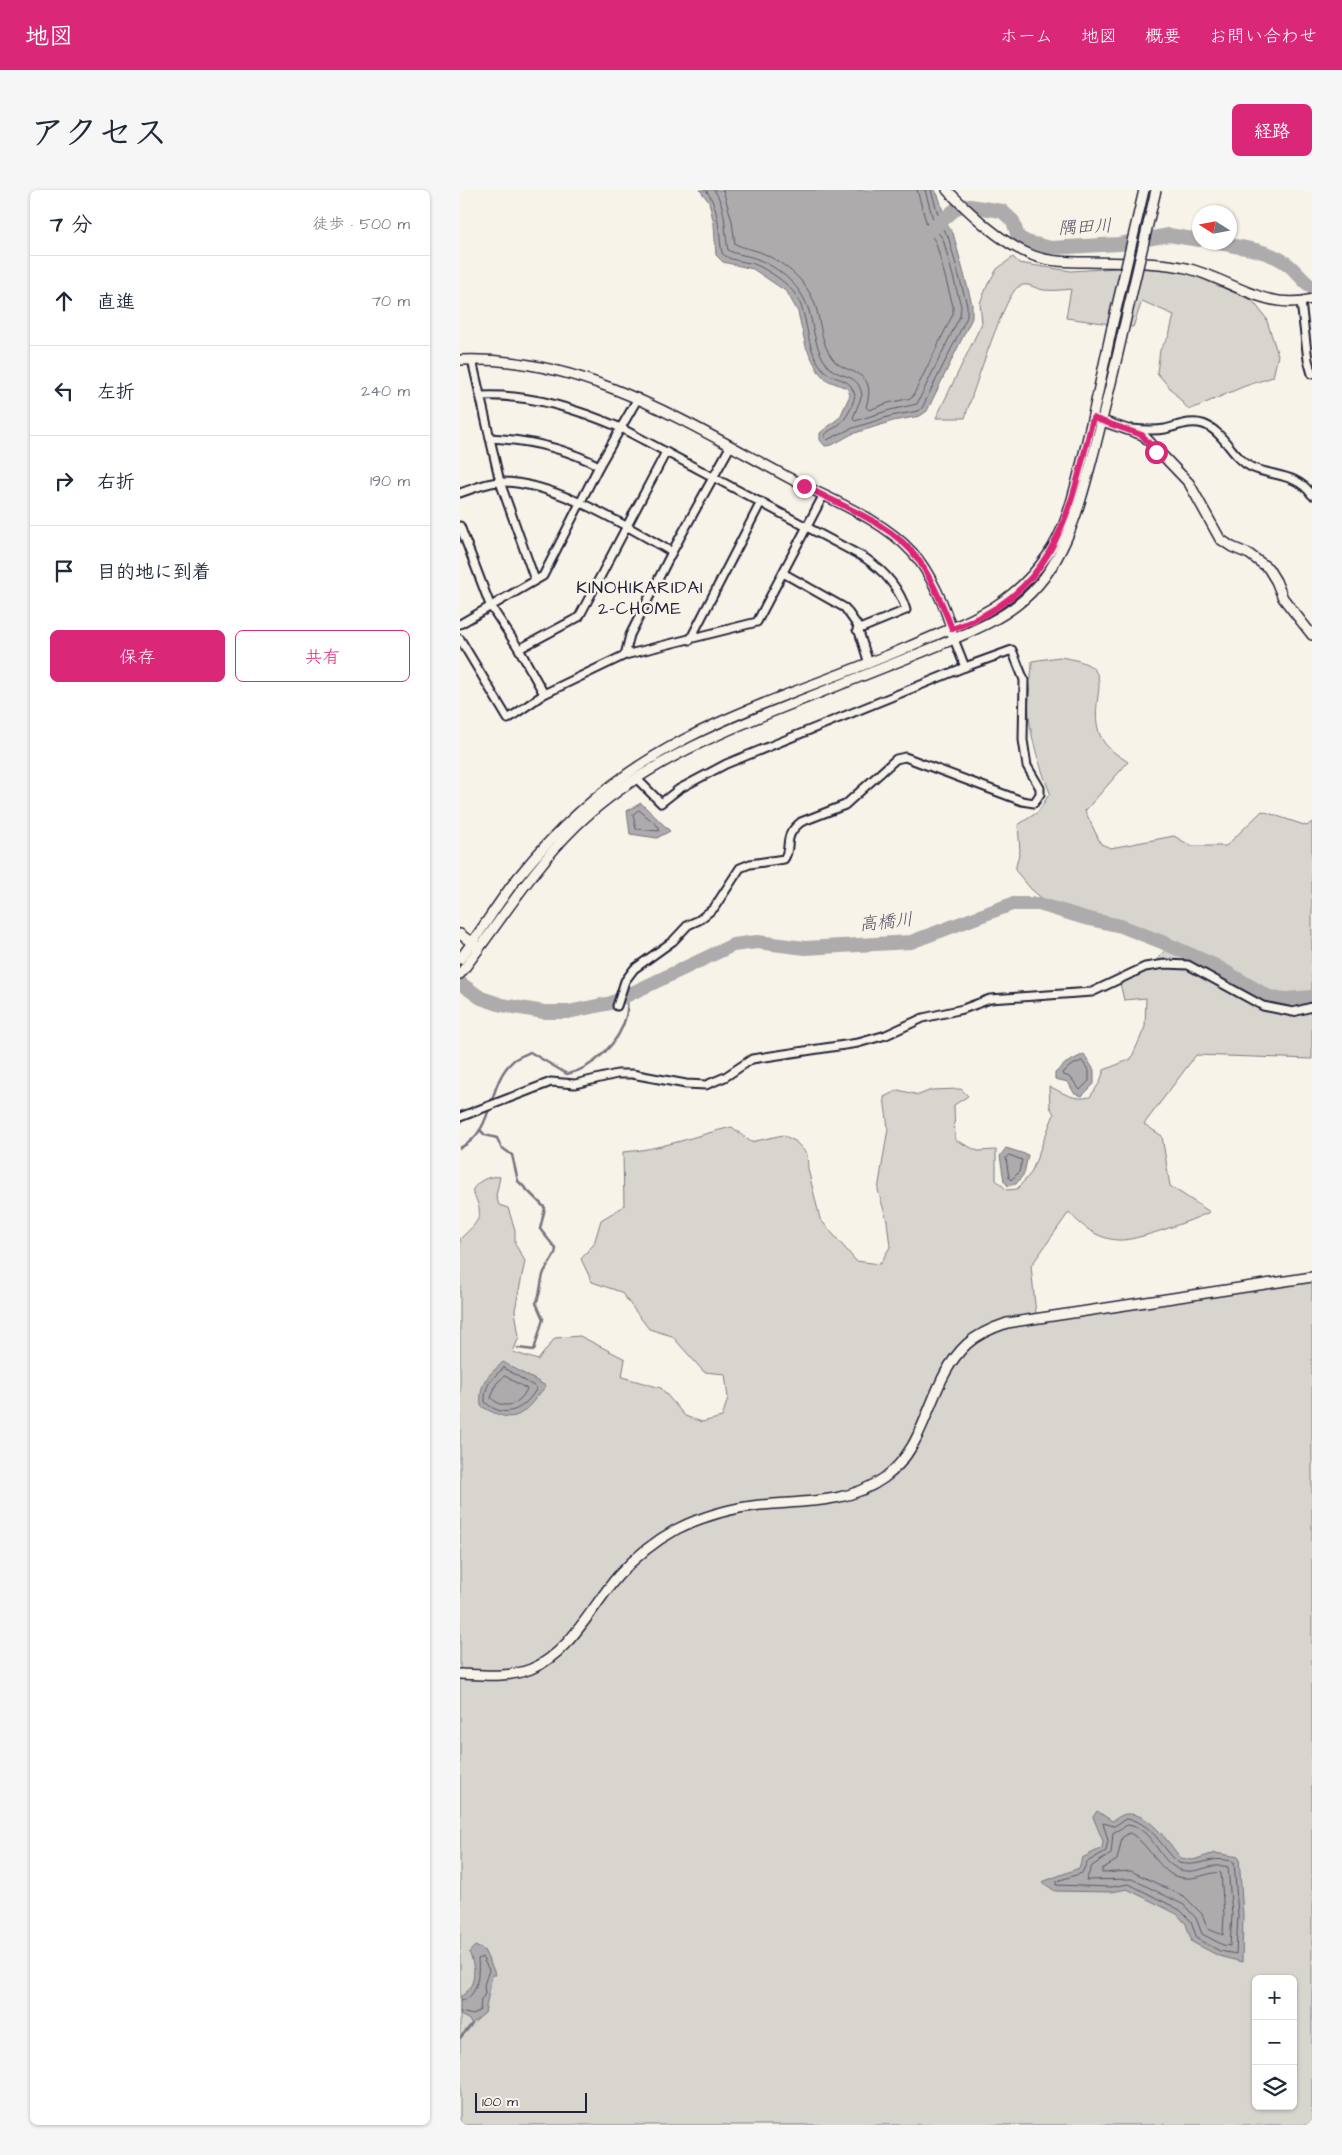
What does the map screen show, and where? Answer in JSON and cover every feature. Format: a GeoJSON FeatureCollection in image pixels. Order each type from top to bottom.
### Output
{"type":"FeatureCollection","features":[{"type":"Feature","properties":{"kind":"street"},"geometry":{"type":"LineString","coordinates":[[947,190],[958,202],[1000,235],[1034,256],[1058,262],[1152,264],[1184,268],[1207,274],[1263,298],[1285,303],[1312,299]]}},
{"type":"Feature","properties":{"kind":"street"},"geometry":{"type":"LineString","coordinates":[[460,974],[464,959],[551,853],[600,805],[637,779],[679,753],[720,732],[954,639],[1019,604],[1038,585],[1056,561],[1068,539],[1080,504],[1097,420],[1112,327],[1144,190]]}},
{"type":"Feature","properties":{"kind":"street"},"geometry":{"type":"LineString","coordinates":[[476,946],[518,878],[546,844],[599,794],[632,770],[719,722],[967,624],[1012,596],[1026,582],[1054,546],[1071,504],[1124,327],[1156,190]]}},
{"type":"Feature","properties":{"kind":"street"},"geometry":{"type":"LineString","coordinates":[[1301,302],[1308,360],[1312,374]]}},
{"type":"Feature","properties":{"kind":"street"},"geometry":{"type":"LineString","coordinates":[[460,360],[558,370],[594,380],[638,398],[884,528],[911,551],[931,581],[952,629],[965,667]]}},
{"type":"Feature","properties":{"kind":"street"},"geometry":{"type":"LineString","coordinates":[[472,360],[482,396],[500,482],[535,580]]}},
{"type":"Feature","properties":{"kind":"street"},"geometry":{"type":"LineString","coordinates":[[482,396],[499,396],[536,401],[591,416],[621,428],[875,565],[898,590],[906,610],[857,630]]}},
{"type":"Feature","properties":{"kind":"street"},"geometry":{"type":"LineString","coordinates":[[460,624],[543,576],[599,466],[638,398]]}},
{"type":"Feature","properties":{"kind":"street"},"geometry":{"type":"LineString","coordinates":[[1097,420],[1142,435],[1189,483],[1220,539],[1248,554],[1268,568],[1283,598],[1312,635]]}},
{"type":"Feature","properties":{"kind":"street"},"geometry":{"type":"LineString","coordinates":[[1125,428],[1153,430],[1183,424],[1203,424],[1227,443],[1235,454],[1251,467],[1299,481],[1312,495]]}},
{"type":"Feature","properties":{"kind":"street"},"geometry":{"type":"LineString","coordinates":[[490,438],[549,447],[583,458],[599,466]]}},
{"type":"Feature","properties":{"kind":"street"},"geometry":{"type":"LineString","coordinates":[[625,655],[630,635],[672,552],[730,447]]}},
{"type":"Feature","properties":{"kind":"street"},"geometry":{"type":"LineString","coordinates":[[519,648],[579,617],[666,452]]}},
{"type":"Feature","properties":{"kind":"street"},"geometry":{"type":"LineString","coordinates":[[460,493],[500,482],[531,487],[580,503],[672,552]]}},
{"type":"Feature","properties":{"kind":"street"},"geometry":{"type":"LineString","coordinates":[[460,639],[508,720],[544,694],[625,655],[757,622],[823,496]]}},
{"type":"Feature","properties":{"kind":"street"},"geometry":{"type":"LineString","coordinates":[[690,640],[760,502]]}},
{"type":"Feature","properties":{"kind":"street"},"geometry":{"type":"LineString","coordinates":[[460,526],[490,605],[519,648],[544,694]]}},
{"type":"Feature","properties":{"kind":"street"},"geometry":{"type":"LineString","coordinates":[[783,573],[839,603],[853,618],[869,664]]}},
{"type":"Feature","properties":{"kind":"street"},"geometry":{"type":"LineString","coordinates":[[617,1006],[625,981],[634,969],[673,941],[688,925],[699,920],[714,908],[740,868],[750,864],[784,859],[787,855],[789,833],[794,827],[801,822],[845,804],[896,758],[905,757],[1022,801],[1034,803],[1040,794],[1040,788],[1027,766],[1024,740],[1024,680],[1012,650],[965,667],[726,764],[679,789],[661,803],[637,779]]}},
{"type":"Feature","properties":{"kind":"street"},"geometry":{"type":"LineString","coordinates":[[460,934],[476,946]]}},
{"type":"Feature","properties":{"kind":"street"},"geometry":{"type":"LineString","coordinates":[[460,1117],[551,1082],[575,1084],[617,1074],[632,1074],[686,1084],[706,1085],[725,1077],[752,1059],[858,1043],[886,1035],[923,1018],[963,1009],[990,999],[1092,992],[1145,967],[1165,964],[1188,966],[1263,1006],[1293,1012],[1312,1007]]}},
{"type":"Feature","properties":{"kind":"street"},"geometry":{"type":"LineString","coordinates":[[460,1674],[504,1676],[530,1670],[543,1664],[573,1635],[618,1577],[634,1560],[655,1543],[678,1529],[732,1509],[846,1496],[883,1478],[909,1454],[919,1436],[945,1375],[957,1356],[966,1345],[983,1333],[1006,1323],[1312,1277]]}},
{"type":"Feature","properties":{"kind":"shaded area"},"geometry":{"type":"Polygon","coordinates":[[[1013,257],[1019,263],[1071,271],[1117,268],[1166,269],[1190,274],[1252,300],[1266,318],[1278,355],[1273,377],[1245,386],[1189,410],[1157,373],[1160,350],[1169,336],[1174,315],[1142,301],[1133,327],[1066,318],[1071,289],[1047,290],[1022,285],[1012,294],[997,326],[965,418],[936,418],[982,323],[980,303],[988,284],[997,269],[1013,257]]]}},
{"type":"Feature","properties":{"kind":"shaded area"},"geometry":{"type":"Polygon","coordinates":[[[1059,657],[1079,661],[1092,667],[1097,675],[1099,684],[1097,721],[1100,735],[1108,747],[1128,762],[1085,811],[1101,844],[1111,848],[1174,836],[1191,846],[1226,846],[1262,811],[1307,826],[1312,822],[1312,1059],[1196,1055],[1144,1124],[1162,1136],[1170,1186],[1210,1212],[1178,1225],[1137,1238],[1118,1240],[1090,1231],[1069,1212],[1031,1266],[1036,1314],[1312,1276],[1312,2125],[460,2125],[460,1239],[478,1218],[479,1207],[472,1191],[477,1184],[484,1180],[500,1177],[496,1196],[499,1205],[508,1208],[515,1230],[515,1244],[525,1261],[515,1310],[519,1337],[513,1352],[538,1360],[555,1338],[580,1336],[625,1359],[622,1377],[661,1388],[685,1416],[702,1422],[722,1417],[728,1398],[725,1374],[704,1372],[672,1336],[649,1329],[621,1292],[592,1282],[581,1259],[594,1244],[601,1220],[624,1206],[623,1152],[664,1145],[732,1127],[751,1142],[783,1135],[795,1141],[807,1154],[808,1169],[820,1219],[856,1261],[880,1264],[890,1247],[887,1221],[878,1190],[888,1128],[884,1097],[898,1090],[919,1095],[931,1090],[961,1089],[968,1096],[954,1105],[955,1140],[978,1151],[996,1150],[996,1180],[1007,1190],[1017,1189],[1031,1173],[1054,1114],[1050,1107],[1049,1086],[1074,1097],[1090,1097],[1100,1082],[1104,1070],[1131,1059],[1145,1027],[1146,998],[1124,1000],[1120,983],[1146,972],[1166,949],[1121,931],[1064,917],[1031,889],[1015,870],[1020,851],[1018,825],[1038,812],[1050,793],[1031,733],[1029,695],[1032,661],[1059,657]]]}},
{"type":"Feature","properties":{"kind":"water"},"geometry":{"type":"Polygon","coordinates":[[[700,190],[935,190],[946,223],[953,233],[972,304],[972,318],[927,411],[920,416],[893,421],[852,434],[832,445],[825,446],[820,440],[820,433],[840,417],[850,395],[847,388],[826,380],[818,371],[806,347],[798,312],[787,292],[753,269],[723,262],[716,255],[714,224],[709,202],[700,190]]]}},
{"type":"Feature","properties":{"kind":"water"},"geometry":{"type":"Polygon","coordinates":[[[641,803],[670,831],[657,838],[630,834],[627,811],[641,803]]]}},
{"type":"Feature","properties":{"kind":"water"},"geometry":{"type":"Polygon","coordinates":[[[1084,1054],[1094,1070],[1094,1084],[1082,1096],[1074,1093],[1068,1082],[1055,1079],[1055,1073],[1066,1063],[1084,1054]]]}},
{"type":"Feature","properties":{"kind":"water"},"geometry":{"type":"Polygon","coordinates":[[[1006,1148],[1028,1155],[1024,1174],[1016,1184],[1008,1186],[1004,1181],[1000,1156],[1006,1148]]]}},
{"type":"Feature","properties":{"kind":"water"},"geometry":{"type":"Polygon","coordinates":[[[503,1362],[546,1386],[525,1410],[511,1417],[493,1413],[481,1406],[481,1391],[485,1381],[503,1362]]]}},
{"type":"Feature","properties":{"kind":"water"},"geometry":{"type":"Polygon","coordinates":[[[1097,1811],[1112,1821],[1126,1814],[1143,1818],[1158,1830],[1181,1858],[1193,1860],[1215,1853],[1239,1857],[1243,1915],[1242,1962],[1219,1956],[1192,1942],[1186,1924],[1177,1914],[1127,1889],[1112,1892],[1055,1891],[1042,1882],[1079,1868],[1082,1858],[1102,1848],[1103,1841],[1093,1817],[1097,1811]]]}},
{"type":"Feature","properties":{"kind":"water"},"geometry":{"type":"Polygon","coordinates":[[[475,1946],[484,1950],[496,1975],[492,1975],[485,2013],[472,2024],[468,2019],[460,2015],[460,1997],[470,1988],[474,1977],[473,1964],[469,1952],[475,1946]]]}},
{"type":"Feature","properties":{"kind":"waterway","name":"隅田川"},"geometry":{"type":"LineString","coordinates":[[931,230],[958,207],[970,206],[1002,211],[1013,221],[1018,237],[1027,242],[1051,248],[1119,244],[1169,235],[1192,239]]}},
{"type":"Feature","properties":{"kind":"waterway","name":"隅田川"},"geometry":{"type":"LineString","coordinates":[[1237,247],[1266,253],[1275,257],[1295,270],[1312,287]]}},
{"type":"Feature","properties":{"kind":"waterway","name":"高橋川"},"geometry":{"type":"LineString","coordinates":[[460,983],[481,998],[502,1005],[544,1012],[568,1012],[611,1003],[733,945],[757,942],[805,948],[911,942],[1012,904],[1039,904],[1085,918],[1121,926],[1162,942],[1216,966],[1269,997],[1286,999],[1312,997]]}},
{"type":"Feature","properties":{"kind":"waterway"},"geometry":{"type":"LineString","coordinates":[[460,1148],[472,1140],[480,1130],[498,1082],[504,1071],[513,1061],[530,1052],[567,1074],[586,1066],[604,1053],[618,1035],[627,1014],[627,996]]}},
{"type":"Feature","properties":{"kind":"waterway"},"geometry":{"type":"LineString","coordinates":[[480,1130],[485,1135],[497,1138],[501,1147],[512,1155],[518,1181],[545,1208],[540,1229],[556,1249],[543,1275],[536,1303],[543,1319],[534,1350],[518,1348]]}},
{"type":"Feature","properties":{"kind":"waterway"},"geometry":{"type":"LineString","coordinates":[[460,2038],[472,2024]]}},
{"type":"Feature","properties":{"kind":"district","name":"KINOHIKARIDAI 2-CHOME"},"geometry":{"type":"Point","coordinates":[640,597]}},
{"type":"Feature","properties":{"kind":"route"},"geometry":{"type":"LineString","coordinates":[[804,486],[884,528],[911,551],[931,581],[952,629],[967,624],[1012,596],[1038,568],[1054,546],[1064,526],[1071,504],[1093,418],[1142,435],[1156,452]]}}]}
